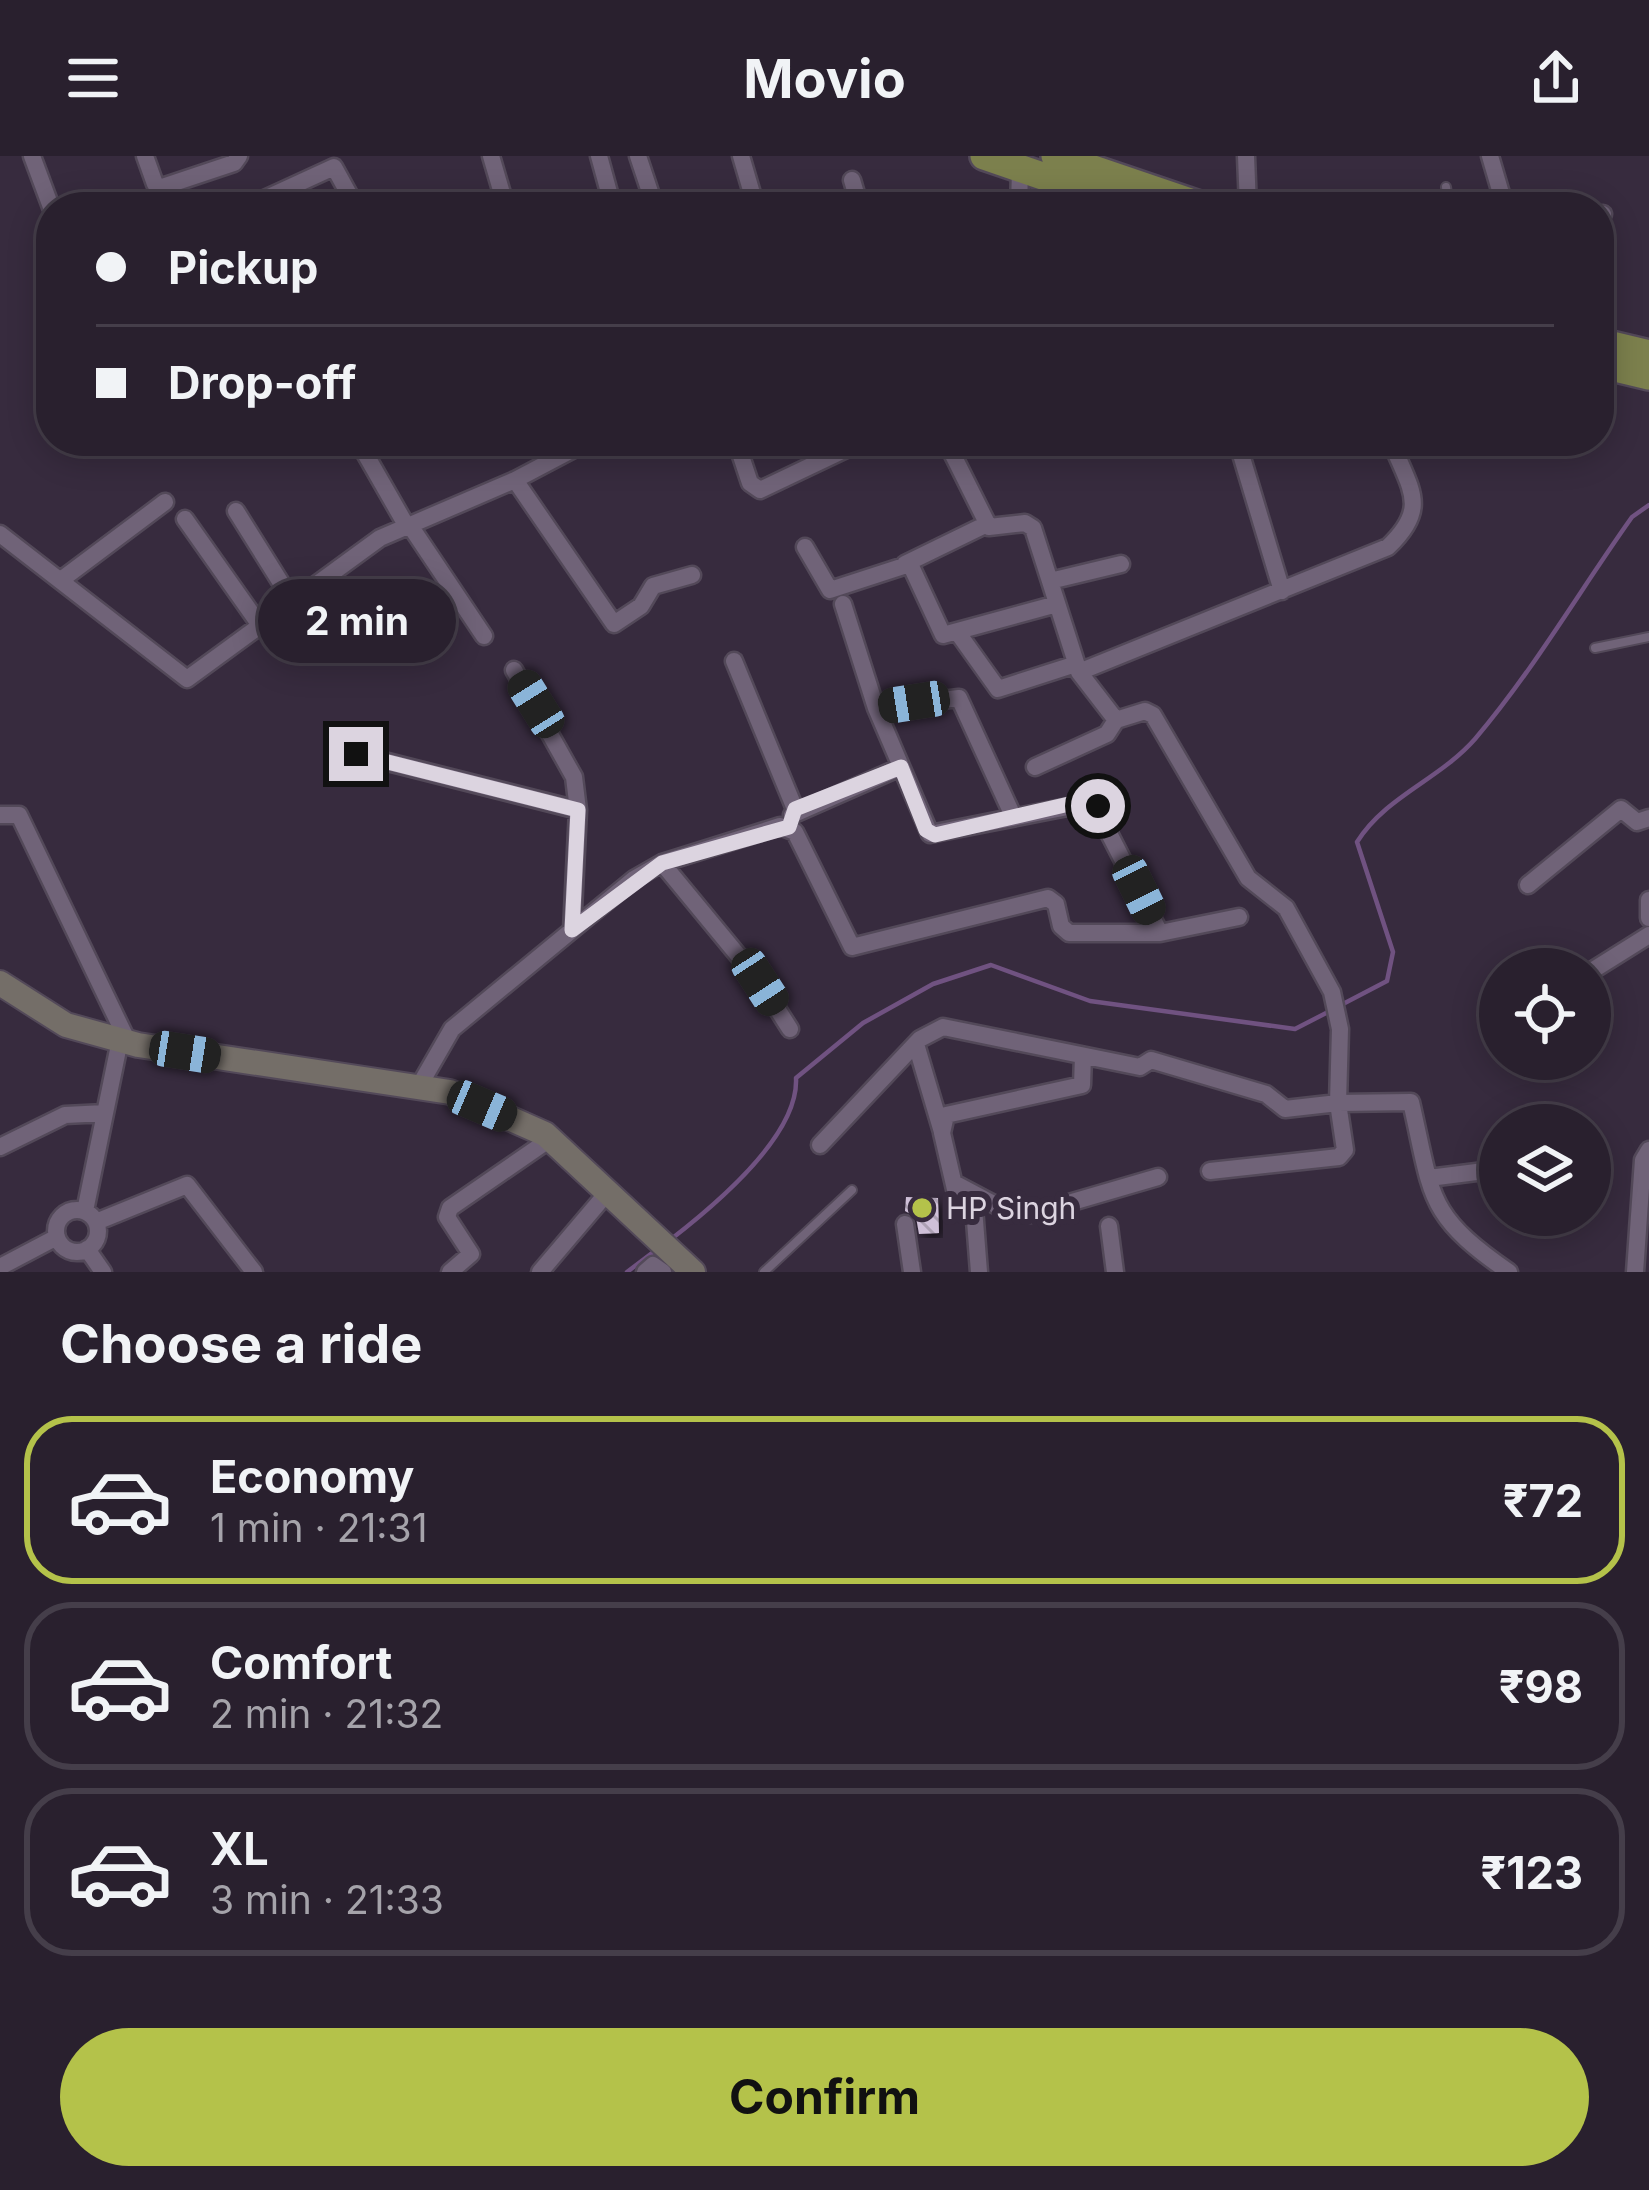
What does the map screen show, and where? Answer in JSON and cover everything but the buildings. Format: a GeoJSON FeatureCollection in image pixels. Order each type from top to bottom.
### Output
{"type":"FeatureCollection","features":[{"type":"Feature","properties":{"kind":"highway"},"geometry":{"type":"LineString","coordinates":[[984,156],[1088,192]]}},
{"type":"Feature","properties":{"kind":"highway"},"geometry":{"type":"LineString","coordinates":[[1055,156],[1085,161],[1166,192]]}},
{"type":"Feature","properties":{"kind":"highway"},"geometry":{"type":"LineString","coordinates":[[1614,346],[1649,354]]}},
{"type":"Feature","properties":{"kind":"highway"},"geometry":{"type":"LineString","coordinates":[[1614,368],[1649,376]]}},
{"type":"Feature","properties":{"kind":"main road"},"geometry":{"type":"LineString","coordinates":[[0,983],[66,1025],[124,1041],[450,1092],[550,1139],[681,1269]]}},
{"type":"Feature","properties":{"kind":"street"},"geometry":{"type":"LineString","coordinates":[[32,156],[45,192]]}},
{"type":"Feature","properties":{"kind":"street"},"geometry":{"type":"LineString","coordinates":[[145,156],[158,186],[234,163],[239,156]]}},
{"type":"Feature","properties":{"kind":"street"},"geometry":{"type":"LineString","coordinates":[[599,156],[609,192]]}},
{"type":"Feature","properties":{"kind":"street"},"geometry":{"type":"LineString","coordinates":[[638,156],[650,192]]}},
{"type":"Feature","properties":{"kind":"street"},"geometry":{"type":"LineString","coordinates":[[741,156],[752,192]]}},
{"type":"Feature","properties":{"kind":"street"},"geometry":{"type":"LineString","coordinates":[[1246,156],[1247,192]]}},
{"type":"Feature","properties":{"kind":"street"},"geometry":{"type":"LineString","coordinates":[[1490,156],[1501,192]]}},
{"type":"Feature","properties":{"kind":"street"},"geometry":{"type":"LineString","coordinates":[[495,157],[503,192]]}},
{"type":"Feature","properties":{"kind":"street"},"geometry":{"type":"LineString","coordinates":[[280,192],[334,167],[348,192]]}},
{"type":"Feature","properties":{"kind":"street"},"geometry":{"type":"LineString","coordinates":[[1019,192],[1020,169]]}},
{"type":"Feature","properties":{"kind":"street"},"geometry":{"type":"LineString","coordinates":[[852,180],[856,192]]}},
{"type":"Feature","properties":{"kind":"street"},"geometry":{"type":"LineString","coordinates":[[367,456],[484,636]]}},
{"type":"Feature","properties":{"kind":"street"},"geometry":{"type":"LineString","coordinates":[[0,534],[187,679],[291,599],[408,525],[561,456]]}},
{"type":"Feature","properties":{"kind":"street"},"geometry":{"type":"LineString","coordinates":[[741,456],[750,482],[760,490],[813,456]]}},
{"type":"Feature","properties":{"kind":"street"},"geometry":{"type":"LineString","coordinates":[[953,456],[986,524],[994,529],[1030,524],[1077,668],[1116,720]]}},
{"type":"Feature","properties":{"kind":"street"},"geometry":{"type":"LineString","coordinates":[[1242,456],[1282,591]]}},
{"type":"Feature","properties":{"kind":"street"},"geometry":{"type":"LineString","coordinates":[[958,633],[998,689],[1077,668],[1373,556],[1412,524],[1413,498],[1397,456]]}},
{"type":"Feature","properties":{"kind":"street"},"geometry":{"type":"LineString","coordinates":[[515,480],[614,624],[641,606],[653,586],[692,575]]}},
{"type":"Feature","properties":{"kind":"street"},"geometry":{"type":"LineString","coordinates":[[61,580],[165,502]]}},
{"type":"Feature","properties":{"kind":"street"},"geometry":{"type":"LineString","coordinates":[[236,511],[291,599]]}},
{"type":"Feature","properties":{"kind":"street"},"geometry":{"type":"LineString","coordinates":[[185,519],[259,624]]}},
{"type":"Feature","properties":{"kind":"street"},"geometry":{"type":"LineString","coordinates":[[805,547],[830,590],[905,564],[986,524]]}},
{"type":"Feature","properties":{"kind":"street"},"geometry":{"type":"LineString","coordinates":[[905,564],[914,569],[939,631],[958,633],[1057,604]]}},
{"type":"Feature","properties":{"kind":"street"},"geometry":{"type":"LineString","coordinates":[[1050,581],[1121,564]]}},
{"type":"Feature","properties":{"kind":"street"},"geometry":{"type":"LineString","coordinates":[[843,604],[876,707],[930,834],[1093,802],[1160,933]]}},
{"type":"Feature","properties":{"kind":"street"},"geometry":{"type":"LineString","coordinates":[[734,662],[792,818],[853,947],[1048,898],[1056,904],[1061,926],[1069,933],[1160,933],[1239,917]]}},
{"type":"Feature","properties":{"kind":"street"},"geometry":{"type":"LineString","coordinates":[[514,670],[568,762],[578,810],[572,930]]}},
{"type":"Feature","properties":{"kind":"street"},"geometry":{"type":"LineString","coordinates":[[876,707],[959,698],[1013,816]]}},
{"type":"Feature","properties":{"kind":"street"},"geometry":{"type":"LineString","coordinates":[[1035,767],[1106,734],[1116,720],[1145,711],[1154,715],[1248,878],[1286,908],[1332,992],[1340,1029],[1337,1103],[1345,1150],[1339,1157],[1210,1171]]}},
{"type":"Feature","properties":{"kind":"street"},"geometry":{"type":"LineString","coordinates":[[356,754],[578,810]]}},
{"type":"Feature","properties":{"kind":"street"},"geometry":{"type":"LineString","coordinates":[[418,1088],[452,1029],[662,863],[792,818],[901,767]]}},
{"type":"Feature","properties":{"kind":"street"},"geometry":{"type":"LineString","coordinates":[[1528,884],[1622,809],[1637,823],[1649,818]]}},
{"type":"Feature","properties":{"kind":"street"},"geometry":{"type":"LineString","coordinates":[[0,815],[20,814],[124,1041],[105,1113],[91,1216],[96,1240],[87,1249],[66,1249],[57,1237],[60,1218],[72,1210],[91,1216],[187,1185],[254,1272]]}},
{"type":"Feature","properties":{"kind":"street"},"geometry":{"type":"LineString","coordinates":[[662,863],[760,982],[790,1029]]}},
{"type":"Feature","properties":{"kind":"street"},"geometry":{"type":"LineString","coordinates":[[1649,900],[1649,918]]}},
{"type":"Feature","properties":{"kind":"street"},"geometry":{"type":"LineString","coordinates":[[1611,959],[1649,935]]}},
{"type":"Feature","properties":{"kind":"street"},"geometry":{"type":"LineString","coordinates":[[820,1144],[916,1044],[944,1027],[1083,1056],[1200,1071],[1266,1094],[1285,1109],[1412,1102],[1438,1211],[1456,1235],[1509,1272]]}},
{"type":"Feature","properties":{"kind":"street"},"geometry":{"type":"LineString","coordinates":[[916,1044],[957,1198],[974,1208],[979,1272]]}},
{"type":"Feature","properties":{"kind":"street"},"geometry":{"type":"LineString","coordinates":[[942,1133],[946,1115],[954,1110],[1082,1085],[1083,1056]]}},
{"type":"Feature","properties":{"kind":"street"},"geometry":{"type":"LineString","coordinates":[[0,1147],[65,1115],[105,1113]]}},
{"type":"Feature","properties":{"kind":"street"},"geometry":{"type":"LineString","coordinates":[[450,1272],[471,1254],[447,1217],[449,1208],[550,1139]]}},
{"type":"Feature","properties":{"kind":"street"},"geometry":{"type":"LineString","coordinates":[[1635,1272],[1643,1160],[1649,1150]]}},
{"type":"Feature","properties":{"kind":"street"},"geometry":{"type":"LineString","coordinates":[[1429,1178],[1479,1172]]}},
{"type":"Feature","properties":{"kind":"street"},"geometry":{"type":"LineString","coordinates":[[954,1184],[1005,1210],[1031,1214],[1158,1177]]}},
{"type":"Feature","properties":{"kind":"street"},"geometry":{"type":"LineString","coordinates":[[540,1272],[614,1199]]}},
{"type":"Feature","properties":{"kind":"street"},"geometry":{"type":"LineString","coordinates":[[905,1223],[912,1272]]}},
{"type":"Feature","properties":{"kind":"street"},"geometry":{"type":"LineString","coordinates":[[1109,1226],[1115,1272]]}},
{"type":"Feature","properties":{"kind":"street"},"geometry":{"type":"LineString","coordinates":[[0,1267],[57,1237]]}},
{"type":"Feature","properties":{"kind":"street"},"geometry":{"type":"LineString","coordinates":[[87,1249],[104,1272]]}},
{"type":"Feature","properties":{"kind":"street"},"geometry":{"type":"LineString","coordinates":[[644,1272],[653,1265],[681,1269]]}},
{"type":"Feature","properties":{"kind":"lane"},"geometry":{"type":"LineString","coordinates":[[158,186],[159,192]]}},
{"type":"Feature","properties":{"kind":"lane"},"geometry":{"type":"LineString","coordinates":[[1446,187],[1447,192]]}},
{"type":"Feature","properties":{"kind":"lane"},"geometry":{"type":"LineString","coordinates":[[1595,648],[1649,637]]}},
{"type":"Feature","properties":{"kind":"lane"},"geometry":{"type":"LineString","coordinates":[[764,1272],[852,1190]]}},
{"type":"Feature","properties":{"kind":"waterway"},"geometry":{"type":"LineString","coordinates":[[1341,1005],[1387,981],[1393,952],[1357,842],[1383,812],[1475,739],[1632,517],[1649,505]]}},
{"type":"Feature","properties":{"kind":"waterway"},"geometry":{"type":"LineString","coordinates":[[670,1240],[730,1189],[769,1146],[784,1123],[796,1078],[863,1023],[933,984],[991,965],[1090,1001],[1295,1029],[1330,1011]]}},
{"type":"Feature","properties":{"kind":"waterway"},"geometry":{"type":"LineString","coordinates":[[627,1272],[656,1250]]}},
{"type":"Feature","properties":{"kind":"place","name":"HP Singh"},"geometry":{"type":"Point","coordinates":[922,1208]}},
{"type":"Feature","properties":{"kind":"route"},"geometry":{"type":"LineString","coordinates":[[356,754],[578,810],[572,930],[634,879],[662,863],[789,827],[795,809],[901,767],[926,830],[935,835],[1087,800],[1098,806]]}}]}
